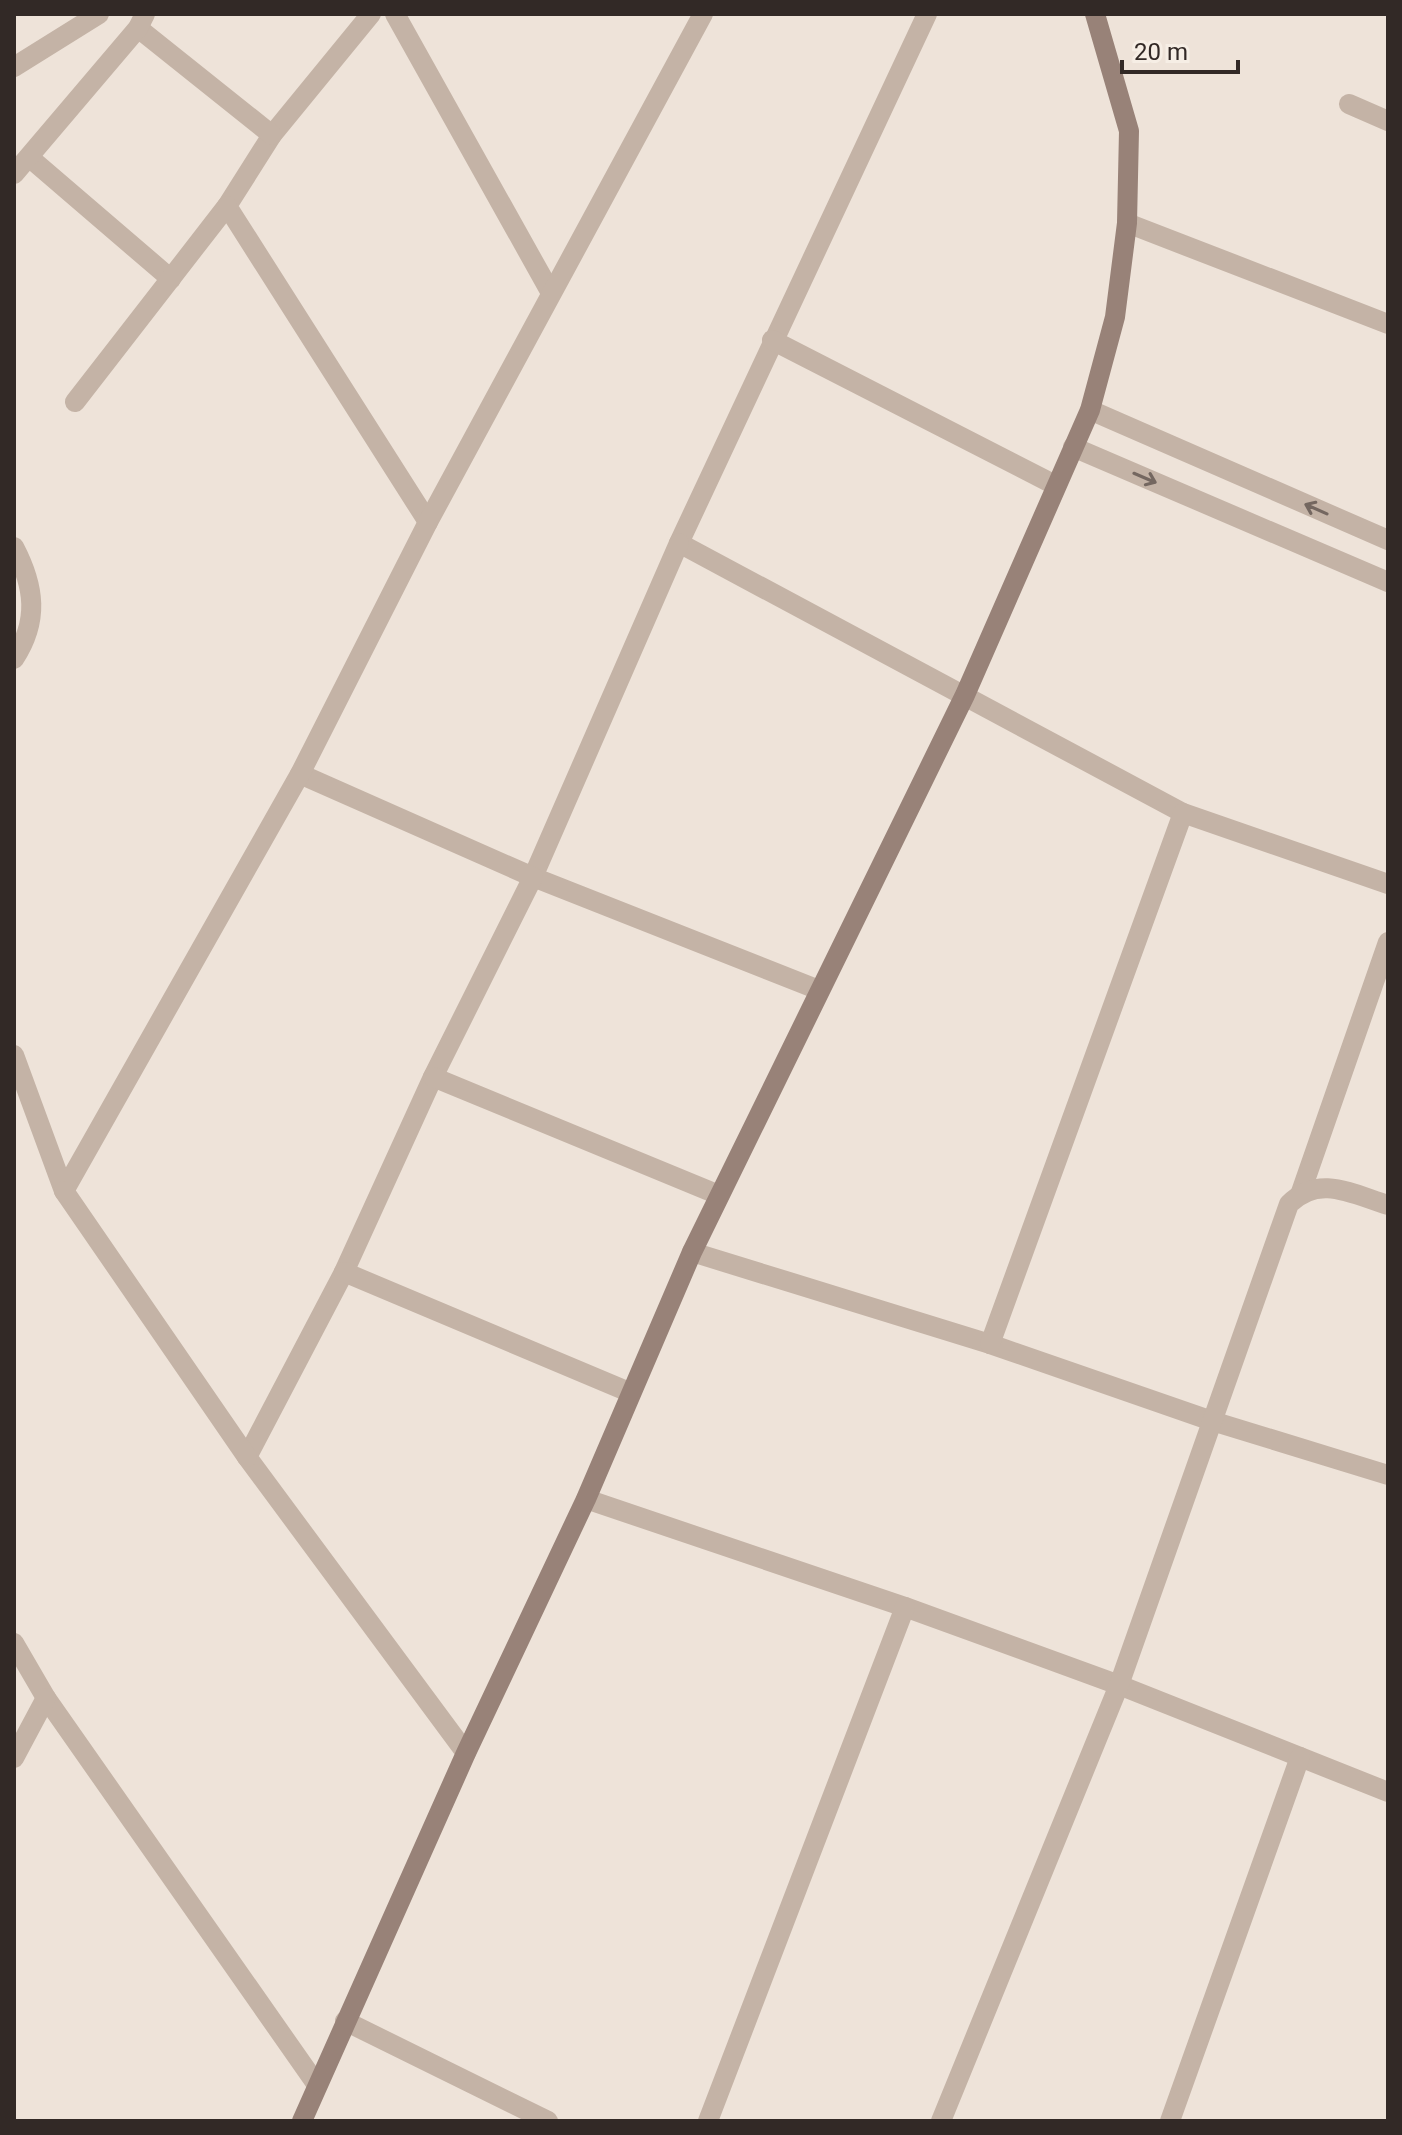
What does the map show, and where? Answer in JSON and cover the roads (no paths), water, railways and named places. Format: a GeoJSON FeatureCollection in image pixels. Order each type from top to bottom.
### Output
{"type":"FeatureCollection","features":[{"type":"Feature","properties":{"kind":"street"},"geometry":{"type":"LineString","coordinates":[[14,67],[99,14]]}},
{"type":"Feature","properties":{"kind":"street"},"geometry":{"type":"LineString","coordinates":[[75,402],[227,206],[272,135],[371,14]]}},
{"type":"Feature","properties":{"kind":"street"},"geometry":{"type":"LineString","coordinates":[[395,14],[551,293]]}},
{"type":"Feature","properties":{"kind":"street"},"geometry":{"type":"LineString","coordinates":[[64,1191],[300,774],[428,522],[703,14]]}},
{"type":"Feature","properties":{"kind":"street"},"geometry":{"type":"LineString","coordinates":[[247,1457],[344,1272],[433,1077],[533,877],[679,543],[927,14]]}},
{"type":"Feature","properties":{"kind":"street"},"geometry":{"type":"LineString","coordinates":[[302,2121],[466,1753],[586,1499],[629,1392],[692,1252],[965,695],[1090,410],[1115,317],[1127,223],[1129,131],[1095,14]]}},
{"type":"Feature","properties":{"kind":"street"},"geometry":{"type":"LineString","coordinates":[[14,174],[142,21],[272,135]]}},
{"type":"Feature","properties":{"kind":"street"},"geometry":{"type":"LineString","coordinates":[[1349,104],[1388,121]]}},
{"type":"Feature","properties":{"kind":"street"},"geometry":{"type":"LineString","coordinates":[[30,158],[171,279]]}},
{"type":"Feature","properties":{"kind":"street"},"geometry":{"type":"LineString","coordinates":[[227,206],[428,522]]}},
{"type":"Feature","properties":{"kind":"street"},"geometry":{"type":"LineString","coordinates":[[1127,223],[1388,324]]}},
{"type":"Feature","properties":{"kind":"street"},"geometry":{"type":"LineString","coordinates":[[772,340],[1055,485]]}},
{"type":"Feature","properties":{"kind":"street"},"geometry":{"type":"LineString","coordinates":[[1090,410],[1388,540]]}},
{"type":"Feature","properties":{"kind":"street"},"geometry":{"type":"LineString","coordinates":[[1073,447],[1388,582]]}},
{"type":"Feature","properties":{"kind":"street"},"geometry":{"type":"LineString","coordinates":[[679,543],[1183,813],[1388,884]]}},
{"type":"Feature","properties":{"kind":"street"},"geometry":{"type":"LineString","coordinates":[[14,547],[33,590],[31,626],[14,659]]}},
{"type":"Feature","properties":{"kind":"street"},"geometry":{"type":"LineString","coordinates":[[300,774],[533,877],[819,990]]}},
{"type":"Feature","properties":{"kind":"street"},"geometry":{"type":"LineString","coordinates":[[990,1344],[1183,813]]}},
{"type":"Feature","properties":{"kind":"street"},"geometry":{"type":"LineString","coordinates":[[1301,1192],[1388,942]]}},
{"type":"Feature","properties":{"kind":"street"},"geometry":{"type":"LineString","coordinates":[[14,1055],[64,1191],[247,1457],[466,1753]]}},
{"type":"Feature","properties":{"kind":"street"},"geometry":{"type":"LineString","coordinates":[[433,1077],[719,1195]]}},
{"type":"Feature","properties":{"kind":"street"},"geometry":{"type":"LineString","coordinates":[[941,2121],[1119,1685],[1289,1204],[1301,1192],[1315,1186],[1388,1205]]}},
{"type":"Feature","properties":{"kind":"street"},"geometry":{"type":"LineString","coordinates":[[692,1252],[990,1344],[1212,1421],[1388,1475]]}},
{"type":"Feature","properties":{"kind":"street"},"geometry":{"type":"LineString","coordinates":[[344,1272],[629,1392]]}},
{"type":"Feature","properties":{"kind":"street"},"geometry":{"type":"LineString","coordinates":[[586,1499],[905,1607],[1119,1685],[1388,1792]]}},
{"type":"Feature","properties":{"kind":"street"},"geometry":{"type":"LineString","coordinates":[[708,2121],[905,1607]]}},
{"type":"Feature","properties":{"kind":"street"},"geometry":{"type":"LineString","coordinates":[[14,1643],[46,1698],[317,2085]]}},
{"type":"Feature","properties":{"kind":"street"},"geometry":{"type":"LineString","coordinates":[[14,1758],[46,1698]]}},
{"type":"Feature","properties":{"kind":"street"},"geometry":{"type":"LineString","coordinates":[[1170,2121],[1300,1757]]}},
{"type":"Feature","properties":{"kind":"street"},"geometry":{"type":"LineString","coordinates":[[345,2021],[548,2121]]}}]}
